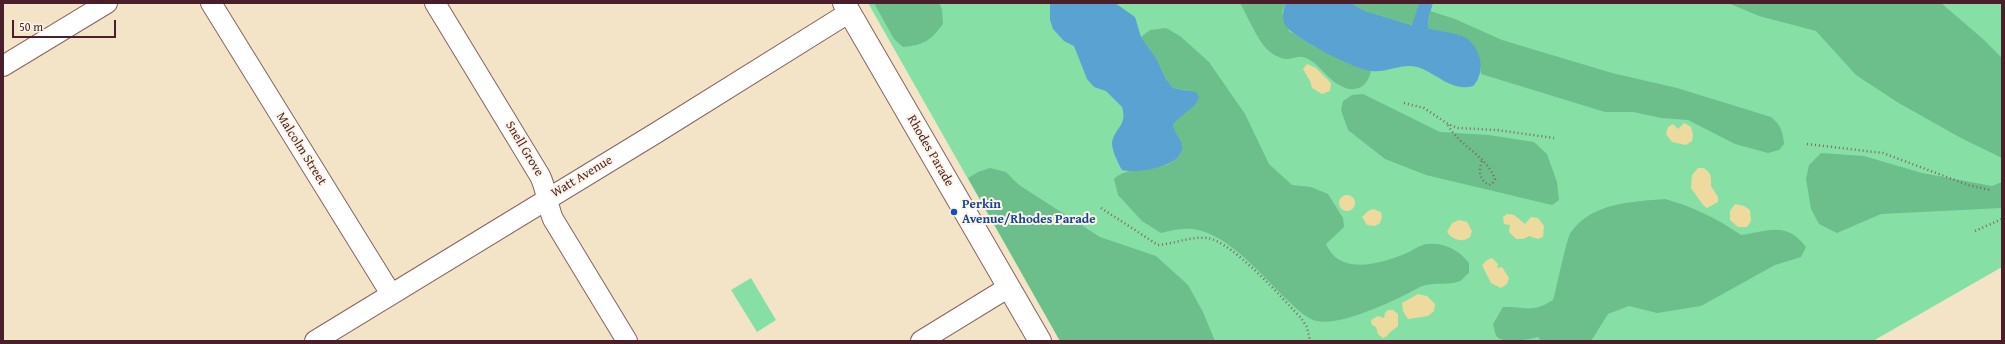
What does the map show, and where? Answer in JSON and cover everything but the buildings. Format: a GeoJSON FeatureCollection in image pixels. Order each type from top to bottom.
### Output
{"type":"FeatureCollection","features":[{"type":"Feature","properties":{"kind":"main road","name":"Rhodes Parade"},"geometry":{"type":"LineString","coordinates":[[847,8],[1040,341]]}},
{"type":"Feature","properties":{"kind":"street"},"geometry":{"type":"LineString","coordinates":[[3,66],[107,3]]}},
{"type":"Feature","properties":{"kind":"street","name":"Malcolm Street"},"geometry":{"type":"LineString","coordinates":[[211,3],[391,294]]}},
{"type":"Feature","properties":{"kind":"street","name":"Snell Grove"},"geometry":{"type":"LineString","coordinates":[[435,3],[544,183],[553,219],[627,341]]}},
{"type":"Feature","properties":{"kind":"street","name":"Watt Avenue"},"geometry":{"type":"LineString","coordinates":[[315,341],[547,198],[663,129],[847,8]]}},
{"type":"Feature","properties":{"kind":"street"},"geometry":{"type":"LineString","coordinates":[[921,341],[1009,287]]}},
{"type":"Feature","properties":{"kind":"path"},"geometry":{"type":"LineString","coordinates":[[1404,103],[1424,108],[1448,124],[1458,128],[1497,130],[1554,138]]}},
{"type":"Feature","properties":{"kind":"path"},"geometry":{"type":"LineString","coordinates":[[1448,124],[1453,134],[1482,160],[1494,175],[1495,179],[1492,184],[1489,185],[1484,183],[1481,178],[1479,170],[1482,160]]}},
{"type":"Feature","properties":{"kind":"path"},"geometry":{"type":"LineString","coordinates":[[1807,144],[1883,153],[1968,185],[1990,190]]}},
{"type":"Feature","properties":{"kind":"path"},"geometry":{"type":"LineString","coordinates":[[1101,208],[1158,245],[1198,238],[1207,238],[1221,243],[1245,262],[1301,318],[1307,327],[1310,341]]}},
{"type":"Feature","properties":{"kind":"path"},"geometry":{"type":"LineString","coordinates":[[1975,232],[2002,219]]}},
{"type":"Feature","properties":{"kind":"green space"},"geometry":{"type":"Polygon","coordinates":[[[868,3],[2002,3],[2002,267],[1873,341],[1060,341],[868,3]]]}},
{"type":"Feature","properties":{"kind":"green space"},"geometry":{"type":"Polygon","coordinates":[[[874,3],[939,3],[942,9],[943,24],[926,41],[916,45],[903,47],[894,39],[874,3]]]}},
{"type":"Feature","properties":{"kind":"green space"},"geometry":{"type":"Polygon","coordinates":[[[1240,3],[1286,3],[1282,12],[1289,31],[1313,46],[1371,71],[1367,82],[1360,88],[1345,88],[1334,82],[1309,59],[1301,57],[1285,59],[1273,54],[1259,39],[1240,3]]]}},
{"type":"Feature","properties":{"kind":"green space"},"geometry":{"type":"Polygon","coordinates":[[[1351,3],[1419,3],[1413,25],[1365,11],[1351,3]]]}},
{"type":"Feature","properties":{"kind":"green space"},"geometry":{"type":"Polygon","coordinates":[[[1728,3],[1941,3],[1983,39],[2002,58],[2002,158],[1961,138],[1897,102],[1856,75],[1816,31],[1759,16],[1728,3]]]}},
{"type":"Feature","properties":{"kind":"green space"},"geometry":{"type":"Polygon","coordinates":[[[1430,11],[1455,19],[1502,40],[1612,73],[1677,88],[1771,117],[1781,129],[1784,144],[1779,150],[1768,153],[1735,144],[1688,120],[1661,118],[1633,112],[1605,112],[1481,74],[1480,61],[1477,51],[1472,44],[1466,39],[1458,36],[1428,28],[1430,11]]]}},
{"type":"Feature","properties":{"kind":"green space"},"geometry":{"type":"Polygon","coordinates":[[[1166,28],[1180,36],[1209,62],[1245,114],[1269,164],[1292,185],[1311,187],[1328,194],[1343,218],[1344,227],[1326,244],[1333,254],[1341,261],[1363,265],[1375,263],[1397,257],[1419,246],[1439,244],[1451,248],[1461,254],[1469,263],[1469,273],[1460,281],[1423,286],[1366,312],[1351,317],[1324,322],[1313,320],[1300,312],[1250,263],[1225,242],[1198,230],[1185,229],[1161,233],[1142,221],[1118,195],[1114,179],[1134,170],[1165,165],[1172,162],[1181,154],[1180,145],[1173,125],[1178,117],[1188,110],[1188,90],[1173,88],[1166,79],[1156,58],[1141,37],[1150,30],[1166,28]]]}},
{"type":"Feature","properties":{"kind":"green space"},"geometry":{"type":"Polygon","coordinates":[[[1363,94],[1440,132],[1489,135],[1534,142],[1547,154],[1557,182],[1559,200],[1552,205],[1426,175],[1385,159],[1348,130],[1341,110],[1343,101],[1352,95],[1363,94]]]}},
{"type":"Feature","properties":{"kind":"green space"},"geometry":{"type":"Polygon","coordinates":[[[1821,153],[1864,156],[1922,173],[1992,186],[2002,182],[2002,208],[1881,214],[1837,233],[1819,224],[1811,209],[1806,179],[1809,165],[1821,153]]]}},
{"type":"Feature","properties":{"kind":"green space"},"geometry":{"type":"Polygon","coordinates":[[[990,168],[1006,172],[1019,185],[1100,237],[1156,256],[1188,285],[1203,312],[1215,341],[1060,341],[968,178],[978,172],[990,168]]]}},
{"type":"Feature","properties":{"kind":"green space"},"geometry":{"type":"Polygon","coordinates":[[[1665,199],[1686,206],[1723,223],[1741,235],[1768,230],[1784,231],[1799,239],[1806,247],[1801,257],[1775,265],[1701,306],[1657,313],[1629,306],[1608,314],[1591,341],[1541,341],[1538,337],[1511,341],[1497,337],[1493,324],[1503,307],[1534,308],[1553,300],[1569,236],[1580,222],[1602,209],[1614,205],[1665,199]]]}},
{"type":"Feature","properties":{"kind":"green space"},"geometry":{"type":"Polygon","coordinates":[[[751,278],[776,320],[757,332],[731,290],[751,278]]]}},
{"type":"Feature","properties":{"kind":"sand"},"geometry":{"type":"Polygon","coordinates":[[[1307,64],[1316,68],[1331,83],[1330,91],[1322,94],[1312,88],[1303,69],[1307,64]]]}},
{"type":"Feature","properties":{"kind":"sand"},"geometry":{"type":"Polygon","coordinates":[[[1684,123],[1691,127],[1693,135],[1692,141],[1686,145],[1672,142],[1666,134],[1668,127],[1673,124],[1678,129],[1684,123]]]}},
{"type":"Feature","properties":{"kind":"sand"},"geometry":{"type":"Polygon","coordinates":[[[1698,168],[1704,168],[1710,174],[1711,186],[1718,197],[1718,202],[1707,208],[1703,205],[1691,188],[1692,175],[1698,168]]]}},
{"type":"Feature","properties":{"kind":"sand"},"geometry":{"type":"Polygon","coordinates":[[[1347,195],[1354,200],[1355,203],[1350,210],[1347,211],[1340,206],[1339,203],[1344,196],[1347,195]]]}},
{"type":"Feature","properties":{"kind":"sand"},"geometry":{"type":"Polygon","coordinates":[[[1735,204],[1744,206],[1750,210],[1751,221],[1747,227],[1738,227],[1730,220],[1730,211],[1735,204]]]}},
{"type":"Feature","properties":{"kind":"sand"},"geometry":{"type":"Polygon","coordinates":[[[1373,209],[1381,212],[1382,217],[1380,223],[1375,226],[1367,225],[1362,217],[1368,211],[1373,209]]]}},
{"type":"Feature","properties":{"kind":"sand"},"geometry":{"type":"Polygon","coordinates":[[[1507,214],[1514,215],[1525,224],[1531,217],[1538,218],[1544,226],[1543,237],[1538,239],[1529,236],[1523,239],[1516,239],[1509,232],[1510,225],[1504,224],[1503,217],[1507,214]]]}},
{"type":"Feature","properties":{"kind":"sand"},"geometry":{"type":"Polygon","coordinates":[[[1459,220],[1467,222],[1472,231],[1470,237],[1464,240],[1455,239],[1447,232],[1452,223],[1459,220]]]}},
{"type":"Feature","properties":{"kind":"sand"},"geometry":{"type":"Polygon","coordinates":[[[1492,258],[1498,264],[1497,268],[1502,267],[1509,278],[1507,284],[1501,288],[1491,283],[1482,265],[1487,260],[1492,258]]]}},
{"type":"Feature","properties":{"kind":"sand"},"geometry":{"type":"Polygon","coordinates":[[[1418,294],[1427,296],[1435,304],[1434,311],[1428,316],[1408,319],[1403,311],[1402,303],[1418,294]]]}},
{"type":"Feature","properties":{"kind":"sand"},"geometry":{"type":"Polygon","coordinates":[[[1388,310],[1393,310],[1398,314],[1398,326],[1383,338],[1378,334],[1376,327],[1372,325],[1371,320],[1378,316],[1384,318],[1385,313],[1388,310]]]}},
{"type":"Feature","properties":{"kind":"water"},"geometry":{"type":"Polygon","coordinates":[[[1050,3],[1115,3],[1135,17],[1141,37],[1156,58],[1166,79],[1173,88],[1196,92],[1199,97],[1195,105],[1173,125],[1182,145],[1180,155],[1174,160],[1157,168],[1147,170],[1122,170],[1114,153],[1112,143],[1115,134],[1122,123],[1122,107],[1106,91],[1094,87],[1087,79],[1074,46],[1064,41],[1053,29],[1050,20],[1050,3]]]}},
{"type":"Feature","properties":{"kind":"water"},"geometry":{"type":"Polygon","coordinates":[[[1286,3],[1351,3],[1365,11],[1412,25],[1419,3],[1433,3],[1429,16],[1428,28],[1462,36],[1469,40],[1478,52],[1481,66],[1480,73],[1473,86],[1465,87],[1451,84],[1417,67],[1406,66],[1383,71],[1371,71],[1364,69],[1326,53],[1291,31],[1283,20],[1283,12],[1286,3]]]}},
{"type":"Feature","properties":{"kind":"place","name":"Perkin Avenue/Rhodes Parade"},"geometry":{"type":"Point","coordinates":[954,212]}}]}
